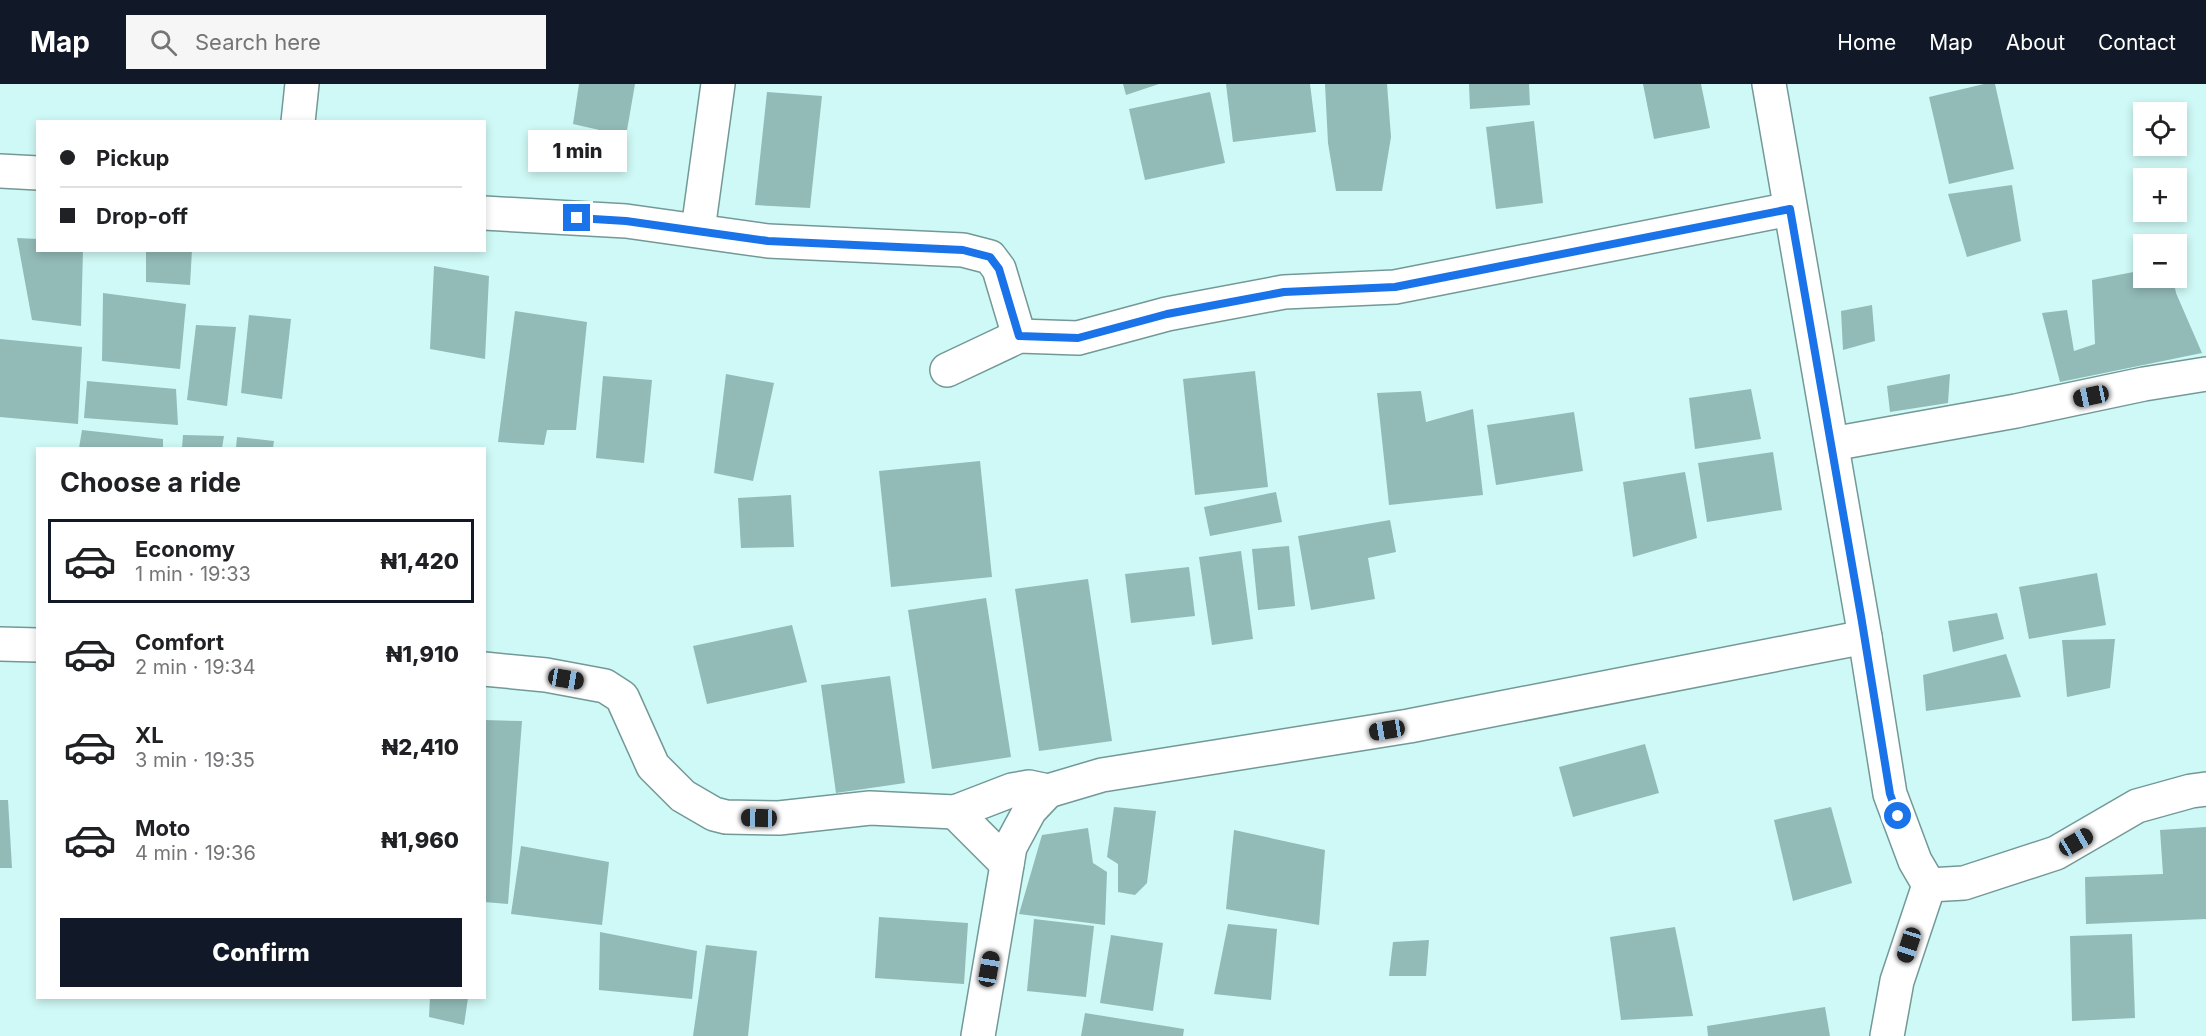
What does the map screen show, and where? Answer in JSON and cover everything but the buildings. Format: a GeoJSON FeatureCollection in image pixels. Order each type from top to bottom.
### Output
{"type":"FeatureCollection","features":[{"type":"Feature","properties":{"kind":"street"},"geometry":{"type":"LineString","coordinates":[[298,120],[302,84]]}},
{"type":"Feature","properties":{"kind":"street"},"geometry":{"type":"LineString","coordinates":[[698,230],[718,84]]}},
{"type":"Feature","properties":{"kind":"street"},"geometry":{"type":"LineString","coordinates":[[1768,84],[1832,444],[1890,794],[1915,861],[1929,885],[1897,981],[1887,1036]]}},
{"type":"Feature","properties":{"kind":"street"},"geometry":{"type":"LineString","coordinates":[[0,171],[36,172]]}},
{"type":"Feature","properties":{"kind":"street"},"geometry":{"type":"LineString","coordinates":[[947,370],[1019,336],[1078,338],[1167,314],[1284,292],[1395,287],[1790,209]]}},
{"type":"Feature","properties":{"kind":"street"},"geometry":{"type":"LineString","coordinates":[[486,213],[626,221],[768,241],[963,250],[990,257],[999,269],[1019,336]]}},
{"type":"Feature","properties":{"kind":"street"},"geometry":{"type":"LineString","coordinates":[[1832,444],[2206,374]]}},
{"type":"Feature","properties":{"kind":"street"},"geometry":{"type":"LineString","coordinates":[[486,669],[546,675],[605,686],[622,697],[653,766],[683,796],[714,814],[726,817],[779,818],[870,808],[955,812],[1012,790],[1029,787],[1048,791],[1102,775],[1409,726],[1865,637]]}},
{"type":"Feature","properties":{"kind":"street"},"geometry":{"type":"LineString","coordinates":[[0,644],[36,645]]}},
{"type":"Feature","properties":{"kind":"street"},"geometry":{"type":"LineString","coordinates":[[1929,885],[1964,883],[2056,853],[2137,806],[2206,789]]}},
{"type":"Feature","properties":{"kind":"street"},"geometry":{"type":"LineString","coordinates":[[978,1036],[1010,847],[1030,810],[1048,791]]}},
{"type":"Feature","properties":{"kind":"street"},"geometry":{"type":"LineString","coordinates":[[955,812],[1007,864]]}},
{"type":"Feature","properties":{"kind":"route"},"geometry":{"type":"LineString","coordinates":[[577,218],[626,221],[768,241],[963,250],[990,257],[999,269],[1019,336],[1078,338],[1167,314],[1284,292],[1395,287],[1790,209],[1829,426],[1890,794],[1898,816]]}}]}
